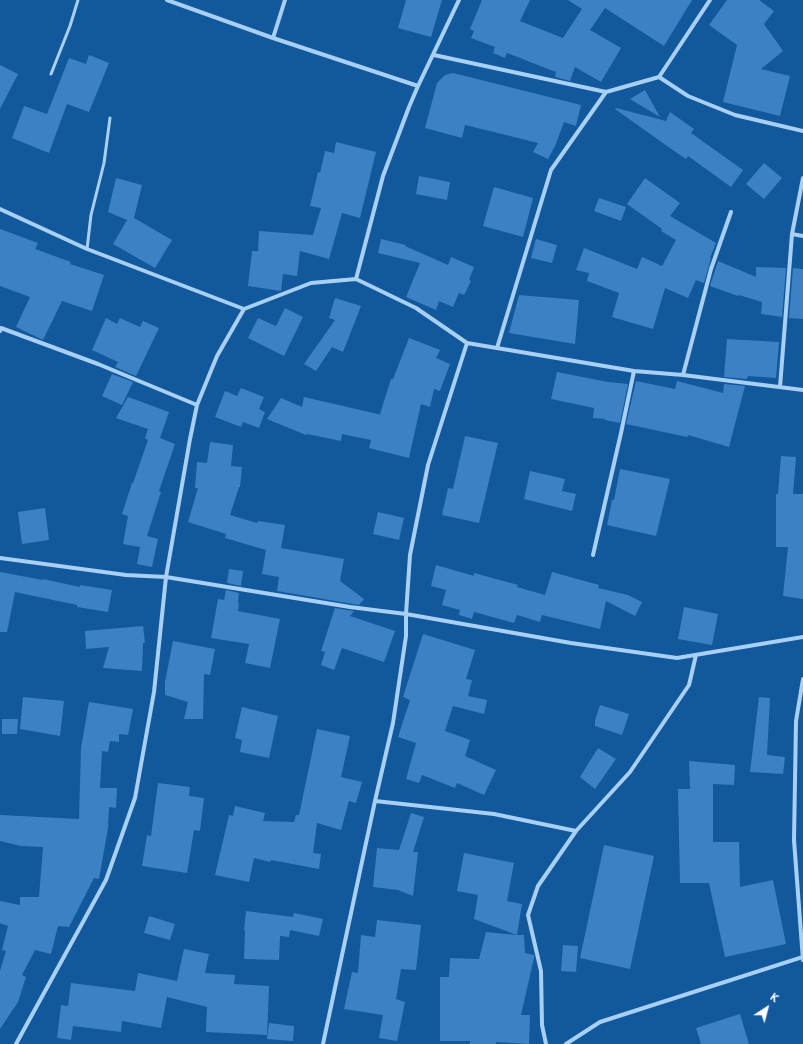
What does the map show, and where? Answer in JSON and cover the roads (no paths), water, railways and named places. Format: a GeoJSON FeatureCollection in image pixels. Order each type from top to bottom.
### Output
{"type":"FeatureCollection","features":[{"type":"Feature","properties":{"kind":"street"},"geometry":{"type":"LineString","coordinates":[[167,0],[272,38],[418,86]]}},
{"type":"Feature","properties":{"kind":"street"},"geometry":{"type":"LineString","coordinates":[[272,38],[285,0]]}},
{"type":"Feature","properties":{"kind":"street"},"geometry":{"type":"LineString","coordinates":[[356,279],[383,176],[418,86],[459,0]]}},
{"type":"Feature","properties":{"kind":"street"},"geometry":{"type":"LineString","coordinates":[[434,55],[606,92],[659,76],[710,0]]}},
{"type":"Feature","properties":{"kind":"street"},"geometry":{"type":"LineString","coordinates":[[659,76],[688,96],[735,115],[803,131]]}},
{"type":"Feature","properties":{"kind":"street"},"geometry":{"type":"LineString","coordinates":[[497,348],[551,170],[606,92]]}},
{"type":"Feature","properties":{"kind":"street"},"geometry":{"type":"LineString","coordinates":[[780,387],[792,234],[803,178]]}},
{"type":"Feature","properties":{"kind":"street"},"geometry":{"type":"LineString","coordinates":[[0,210],[87,249],[244,309]]}},
{"type":"Feature","properties":{"kind":"street"},"geometry":{"type":"LineString","coordinates":[[683,375],[711,269],[731,212]]}},
{"type":"Feature","properties":{"kind":"street"},"geometry":{"type":"LineString","coordinates":[[792,234],[803,236]]}},
{"type":"Feature","properties":{"kind":"street"},"geometry":{"type":"LineString","coordinates":[[16,1044],[106,880],[135,798],[154,692],[166,577],[197,405],[217,356],[244,309],[311,283],[356,279],[416,308],[467,343],[634,372],[683,375],[803,390]]}},
{"type":"Feature","properties":{"kind":"street"},"geometry":{"type":"LineString","coordinates":[[0,331],[1,328],[76,356],[197,405]]}},
{"type":"Feature","properties":{"kind":"street"},"geometry":{"type":"LineString","coordinates":[[323,1044],[393,723],[406,636],[410,555],[428,465],[467,343]]}},
{"type":"Feature","properties":{"kind":"street"},"geometry":{"type":"LineString","coordinates":[[593,555],[634,372]]}},
{"type":"Feature","properties":{"kind":"street"},"geometry":{"type":"LineString","coordinates":[[0,558],[126,575],[166,577],[350,607],[406,614],[570,643],[677,658],[803,637]]}},
{"type":"Feature","properties":{"kind":"street"},"geometry":{"type":"LineString","coordinates":[[546,1044],[542,1025],[541,971],[528,915],[538,886],[576,831],[630,772],[689,685],[696,654]]}},
{"type":"Feature","properties":{"kind":"street"},"geometry":{"type":"LineString","coordinates":[[566,1044],[600,1022],[803,958],[794,840],[796,721],[803,679]]}},
{"type":"Feature","properties":{"kind":"street"},"geometry":{"type":"LineString","coordinates":[[375,801],[494,814],[576,831]]}},
{"type":"Feature","properties":{"kind":"lane"},"geometry":{"type":"LineString","coordinates":[[51,74],[70,26],[78,0]]}},
{"type":"Feature","properties":{"kind":"lane"},"geometry":{"type":"LineString","coordinates":[[87,249],[91,215],[104,163],[110,118]]}}]}
